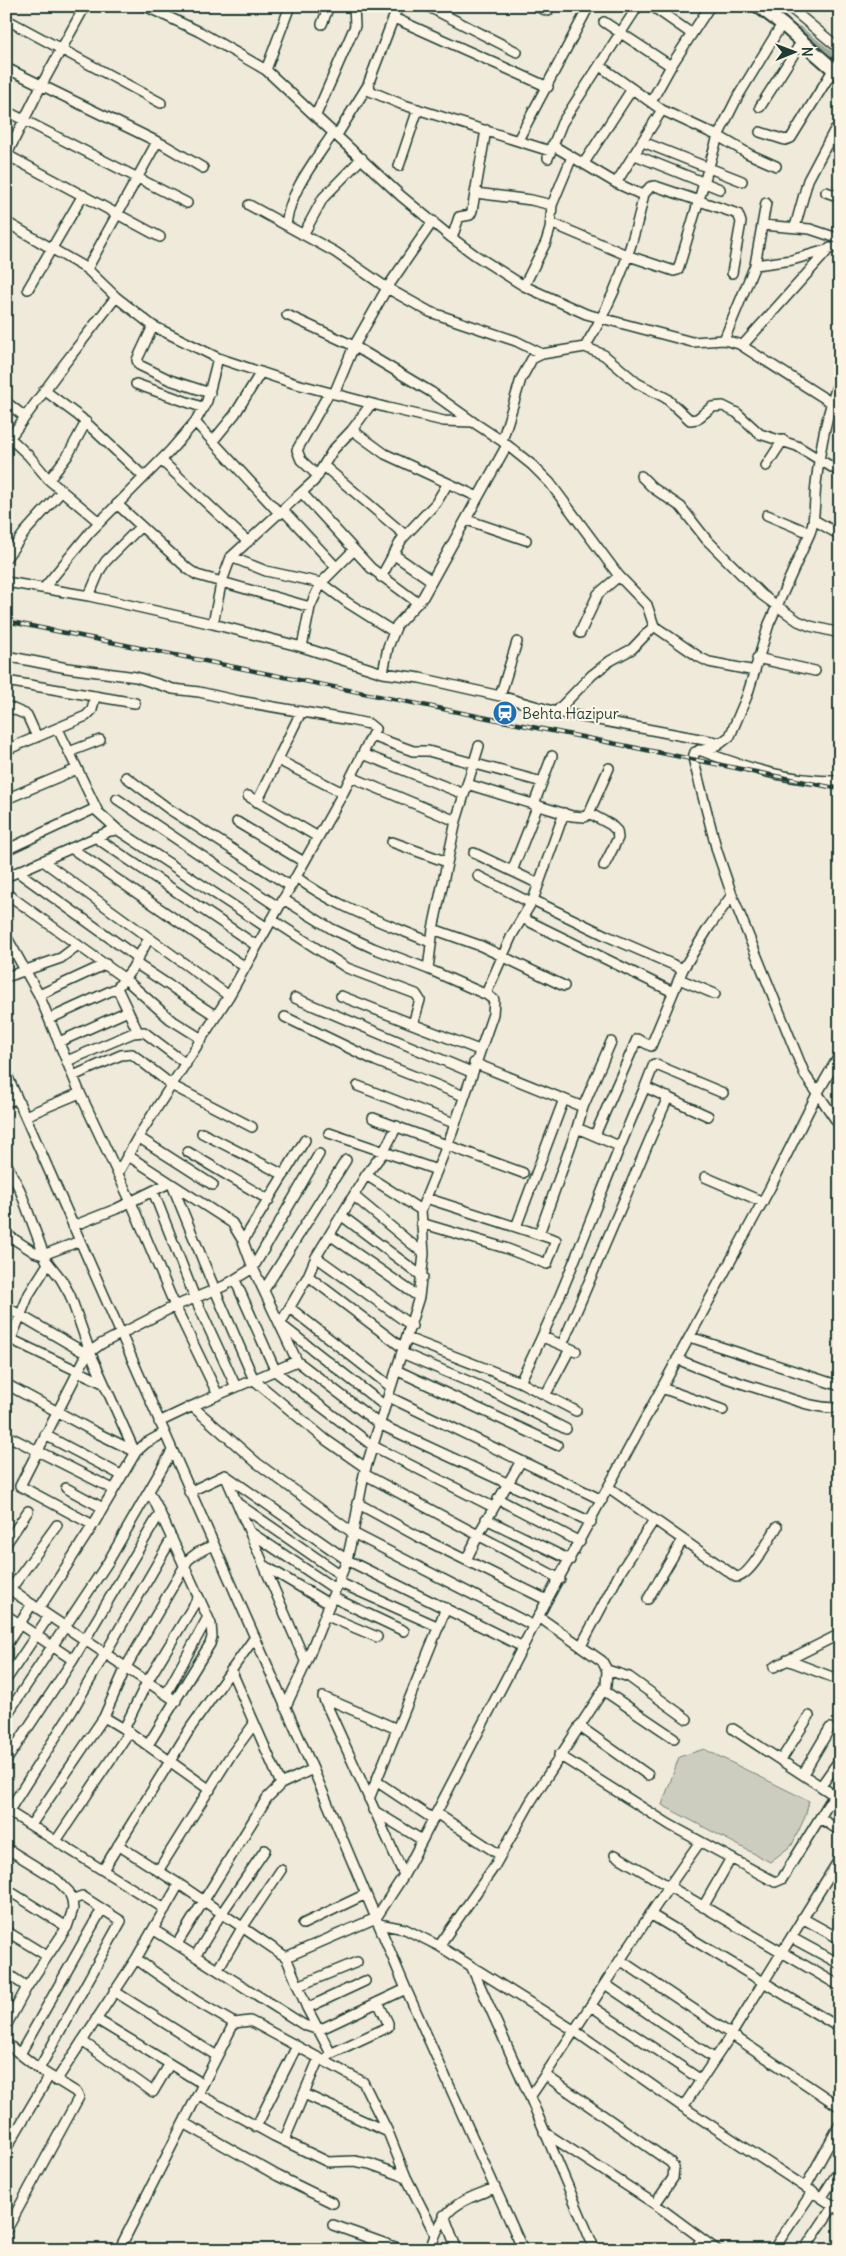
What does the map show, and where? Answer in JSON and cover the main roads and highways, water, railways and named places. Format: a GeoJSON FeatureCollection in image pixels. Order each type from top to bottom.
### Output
{"type":"FeatureCollection","features":[{"type":"Feature","properties":{"kind":"waterway"},"geometry":{"type":"LineString","coordinates":[[798,30],[840,62]]}},
{"type":"Feature","properties":{"kind":"railway"},"geometry":{"type":"LineString","coordinates":[[6,621],[840,789]]}},
{"type":"Feature","properties":{"kind":"place","name":"Behta Hazipur"},"geometry":{"type":"Point","coordinates":[505,713]}}]}
